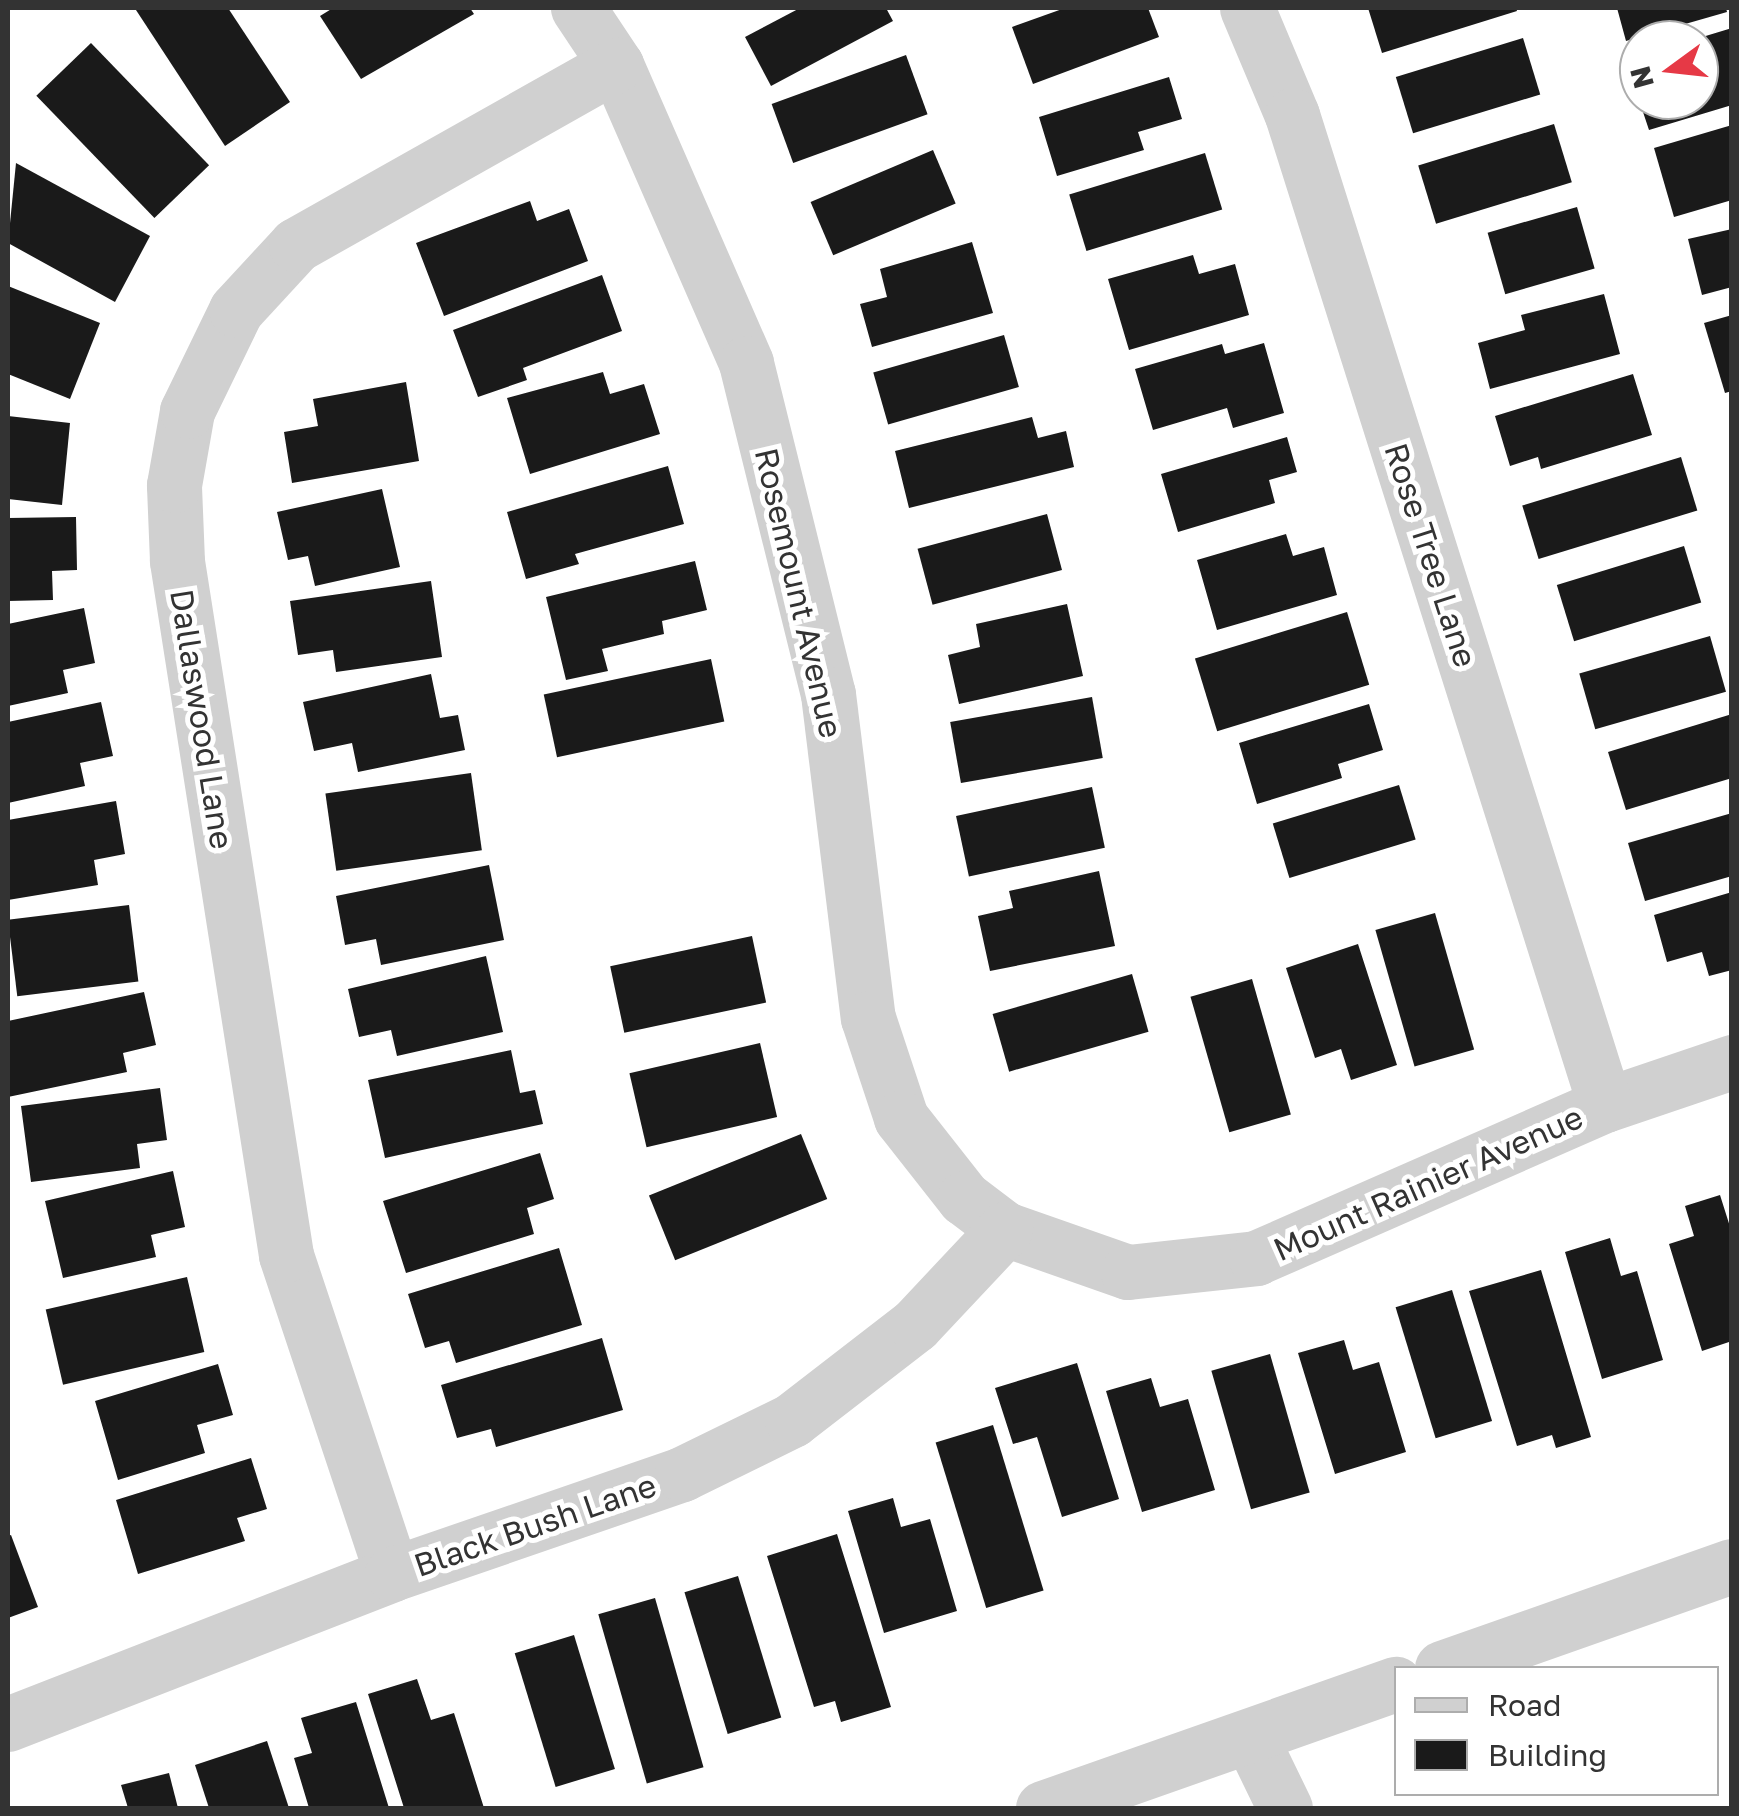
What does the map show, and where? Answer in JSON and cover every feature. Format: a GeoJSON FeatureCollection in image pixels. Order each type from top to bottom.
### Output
{"type":"FeatureCollection","features":[{"type":"Feature","properties":{"kind":"street","name":"Rosemount Avenue"},"geometry":{"type":"LineString","coordinates":[[578,8],[616,64],[746,362],[828,694],[868,1018],[900,1118],[964,1198],[1005,1229]]}},
{"type":"Feature","properties":{"kind":"street","name":"Rose Tree Lane"},"geometry":{"type":"LineString","coordinates":[[1247,8],[1292,116],[1606,1106]]}},
{"type":"Feature","properties":{"kind":"street","name":"Dallaswood Lane"},"geometry":{"type":"LineString","coordinates":[[392,1574],[286,1254],[178,561],[174,484],[187,411],[236,310],[296,246],[616,64]]}},
{"type":"Feature","properties":{"kind":"street","name":"Mount Rainier Avenue"},"geometry":{"type":"LineString","coordinates":[[1005,1229],[1128,1272],[1256,1258],[1606,1106],[1732,1062]]}},
{"type":"Feature","properties":{"kind":"street","name":"Black Bush Lane"},"geometry":{"type":"LineString","coordinates":[[8,1724],[392,1574],[682,1474],[792,1420],[915,1324],[1005,1229]]}},
{"type":"Feature","properties":{"kind":"street"},"geometry":{"type":"LineString","coordinates":[[1448,1666],[1732,1566]]}},
{"type":"Feature","properties":{"kind":"street"},"geometry":{"type":"LineString","coordinates":[[1043,1808],[1394,1685]]}},
{"type":"Feature","properties":{"kind":"street"},"geometry":{"type":"LineString","coordinates":[[1250,1736],[1286,1808]]}},
{"type":"Feature","properties":{"kind":"building"},"geometry":{"type":"Polygon","coordinates":[[[228,8],[290,102],[225,146],[136,10],[228,8]]]}},
{"type":"Feature","properties":{"kind":"building"},"geometry":{"type":"Polygon","coordinates":[[[333,8],[470,8],[474,14],[361,79],[320,16],[333,8]]]}},
{"type":"Feature","properties":{"kind":"building"},"geometry":{"type":"Polygon","coordinates":[[[800,8],[886,8],[893,21],[771,86],[745,37],[800,8]]]}},
{"type":"Feature","properties":{"kind":"building"},"geometry":{"type":"Polygon","coordinates":[[[1065,8],[1148,8],[1159,37],[1033,84],[1012,27],[1065,8]]]}},
{"type":"Feature","properties":{"kind":"building"},"geometry":{"type":"Polygon","coordinates":[[[1368,8],[1516,8],[1517,11],[1382,53],[1368,8]]]}},
{"type":"Feature","properties":{"kind":"building"},"geometry":{"type":"Polygon","coordinates":[[[1617,8],[1726,8],[1727,12],[1699,20],[1620,20],[1617,8]]]}},
{"type":"Feature","properties":{"kind":"building"},"geometry":{"type":"Polygon","coordinates":[[[1732,28],[1732,105],[1719,109],[1719,32],[1732,28]]]}},
{"type":"Feature","properties":{"kind":"building"},"geometry":{"type":"Polygon","coordinates":[[[1523,38],[1540,94],[1413,133],[1396,77],[1523,38]]]}},
{"type":"Feature","properties":{"kind":"building"},"geometry":{"type":"Polygon","coordinates":[[[91,43],[209,165],[154,218],[36,96],[91,43]]]}},
{"type":"Feature","properties":{"kind":"building"},"geometry":{"type":"Polygon","coordinates":[[[906,55],[928,114],[793,163],[772,104],[906,55]]]}},
{"type":"Feature","properties":{"kind":"building"},"geometry":{"type":"Polygon","coordinates":[[[1169,77],[1182,119],[1138,132],[1144,150],[1057,176],[1039,117],[1169,77]]]}},
{"type":"Feature","properties":{"kind":"building"},"geometry":{"type":"Polygon","coordinates":[[[1646,120],[1682,120],[1649,130],[1646,120]]]}},
{"type":"Feature","properties":{"kind":"building"},"geometry":{"type":"Polygon","coordinates":[[[1554,124],[1572,182],[1436,224],[1418,166],[1554,124]]]}},
{"type":"Feature","properties":{"kind":"building"},"geometry":{"type":"Polygon","coordinates":[[[1732,125],[1732,200],[1674,217],[1654,148],[1732,125]]]}},
{"type":"Feature","properties":{"kind":"building"},"geometry":{"type":"Polygon","coordinates":[[[933,150],[956,203],[833,255],[811,202],[933,150]]]}},
{"type":"Feature","properties":{"kind":"building"},"geometry":{"type":"Polygon","coordinates":[[[1205,153],[1222,209],[1086,251],[1069,195],[1205,153]]]}},
{"type":"Feature","properties":{"kind":"building"},"geometry":{"type":"Polygon","coordinates":[[[16,163],[150,236],[115,302],[8,243],[16,163]]]}},
{"type":"Feature","properties":{"kind":"building"},"geometry":{"type":"Polygon","coordinates":[[[530,201],[537,221],[569,209],[588,261],[444,316],[416,243],[530,201]]]}},
{"type":"Feature","properties":{"kind":"building"},"geometry":{"type":"Polygon","coordinates":[[[1577,207],[1595,269],[1505,294],[1488,233],[1577,207]]]}},
{"type":"Feature","properties":{"kind":"building"},"geometry":{"type":"Polygon","coordinates":[[[1732,229],[1732,287],[1702,295],[1688,239],[1732,229]]]}},
{"type":"Feature","properties":{"kind":"building"},"geometry":{"type":"Polygon","coordinates":[[[972,242],[993,313],[872,347],[860,304],[887,297],[880,269],[972,242]]]}},
{"type":"Feature","properties":{"kind":"building"},"geometry":{"type":"Polygon","coordinates":[[[1193,255],[1199,274],[1235,264],[1249,315],[1129,350],[1108,279],[1193,255]]]}},
{"type":"Feature","properties":{"kind":"building"},"geometry":{"type":"Polygon","coordinates":[[[602,275],[622,331],[523,368],[527,380],[478,397],[453,330],[602,275]]]}},
{"type":"Feature","properties":{"kind":"building"},"geometry":{"type":"Polygon","coordinates":[[[8,286],[100,323],[70,399],[8,374],[8,286]]]}},
{"type":"Feature","properties":{"kind":"building"},"geometry":{"type":"Polygon","coordinates":[[[1604,294],[1620,354],[1490,389],[1478,343],[1525,330],[1521,315],[1604,294]]]}},
{"type":"Feature","properties":{"kind":"building"},"geometry":{"type":"Polygon","coordinates":[[[1732,315],[1732,391],[1725,393],[1704,323],[1732,315]]]}},
{"type":"Feature","properties":{"kind":"building"},"geometry":{"type":"Polygon","coordinates":[[[1004,335],[1019,387],[888,424],[873,372],[1004,335]]]}},
{"type":"Feature","properties":{"kind":"building"},"geometry":{"type":"Polygon","coordinates":[[[1264,343],[1284,413],[1233,428],[1227,408],[1153,430],[1135,369],[1222,344],[1225,354],[1264,343]]]}},
{"type":"Feature","properties":{"kind":"building"},"geometry":{"type":"Polygon","coordinates":[[[603,372],[610,394],[644,384],[660,434],[530,474],[507,398],[603,372]]]}},
{"type":"Feature","properties":{"kind":"building"},"geometry":{"type":"Polygon","coordinates":[[[1633,374],[1652,435],[1541,469],[1538,457],[1510,466],[1495,416],[1633,374]]]}},
{"type":"Feature","properties":{"kind":"building"},"geometry":{"type":"Polygon","coordinates":[[[406,382],[419,461],[292,483],[284,432],[318,426],[313,399],[406,382]]]}},
{"type":"Feature","properties":{"kind":"building"},"geometry":{"type":"Polygon","coordinates":[[[8,416],[70,423],[62,505],[8,499],[8,416]]]}},
{"type":"Feature","properties":{"kind":"building"},"geometry":{"type":"Polygon","coordinates":[[[1032,417],[1038,438],[1066,431],[1074,467],[909,508],[895,451],[1032,417]]]}},
{"type":"Feature","properties":{"kind":"building"},"geometry":{"type":"Polygon","coordinates":[[[1287,437],[1297,472],[1269,480],[1275,503],[1178,532],[1161,474],[1287,437]]]}},
{"type":"Feature","properties":{"kind":"building"},"geometry":{"type":"Polygon","coordinates":[[[1681,457],[1697,511],[1539,559],[1522,506],[1681,457]]]}},
{"type":"Feature","properties":{"kind":"building"},"geometry":{"type":"Polygon","coordinates":[[[668,466],[684,524],[575,554],[579,564],[526,579],[507,512],[668,466]]]}},
{"type":"Feature","properties":{"kind":"building"},"geometry":{"type":"Polygon","coordinates":[[[382,489],[400,567],[315,586],[308,556],[288,560],[277,512],[382,489]]]}},
{"type":"Feature","properties":{"kind":"building"},"geometry":{"type":"Polygon","coordinates":[[[1047,514],[1062,570],[933,605],[918,549],[1047,514]]]}},
{"type":"Feature","properties":{"kind":"building"},"geometry":{"type":"Polygon","coordinates":[[[76,517],[77,570],[52,571],[53,600],[8,601],[8,518],[76,517]]]}},
{"type":"Feature","properties":{"kind":"building"},"geometry":{"type":"Polygon","coordinates":[[[1286,534],[1293,556],[1324,547],[1337,595],[1217,630],[1197,560],[1286,534]]]}},
{"type":"Feature","properties":{"kind":"building"},"geometry":{"type":"Polygon","coordinates":[[[1684,546],[1701,602],[1574,641],[1557,585],[1684,546]]]}},
{"type":"Feature","properties":{"kind":"building"},"geometry":{"type":"Polygon","coordinates":[[[695,561],[707,610],[662,621],[664,634],[602,649],[608,671],[566,680],[546,597],[695,561]]]}},
{"type":"Feature","properties":{"kind":"building"},"geometry":{"type":"Polygon","coordinates":[[[431,581],[442,657],[336,672],[333,650],[298,655],[290,601],[431,581]]]}},
{"type":"Feature","properties":{"kind":"building"},"geometry":{"type":"Polygon","coordinates":[[[1067,604],[1083,676],[959,704],[948,655],[980,647],[976,624],[1067,604]]]}},
{"type":"Feature","properties":{"kind":"building"},"geometry":{"type":"Polygon","coordinates":[[[84,608],[95,663],[63,670],[68,693],[8,706],[8,624],[84,608]]]}},
{"type":"Feature","properties":{"kind":"building"},"geometry":{"type":"Polygon","coordinates":[[[1347,612],[1369,685],[1217,731],[1195,658],[1347,612]]]}},
{"type":"Feature","properties":{"kind":"building"},"geometry":{"type":"Polygon","coordinates":[[[1710,636],[1726,692],[1595,729],[1579,673],[1710,636]]]}},
{"type":"Feature","properties":{"kind":"building"},"geometry":{"type":"Polygon","coordinates":[[[711,659],[724,722],[557,757],[544,695],[711,659]]]}},
{"type":"Feature","properties":{"kind":"building"},"geometry":{"type":"Polygon","coordinates":[[[431,674],[440,718],[458,715],[465,750],[358,772],[352,743],[314,751],[303,702],[431,674]]]}},
{"type":"Feature","properties":{"kind":"building"},"geometry":{"type":"Polygon","coordinates":[[[1092,697],[1103,758],[961,783],[950,722],[1092,697]]]}},
{"type":"Feature","properties":{"kind":"building"},"geometry":{"type":"Polygon","coordinates":[[[101,702],[113,756],[80,763],[85,786],[8,803],[8,722],[101,702]]]}},
{"type":"Feature","properties":{"kind":"building"},"geometry":{"type":"Polygon","coordinates":[[[1369,704],[1383,750],[1338,764],[1342,778],[1257,804],[1239,743],[1369,704]]]}},
{"type":"Feature","properties":{"kind":"building"},"geometry":{"type":"Polygon","coordinates":[[[1732,714],[1732,778],[1626,810],[1608,752],[1732,714]]]}},
{"type":"Feature","properties":{"kind":"building"},"geometry":{"type":"Polygon","coordinates":[[[471,773],[482,850],[336,871],[325,793],[471,773]]]}},
{"type":"Feature","properties":{"kind":"building"},"geometry":{"type":"Polygon","coordinates":[[[1399,785],[1416,840],[1289,878],[1273,824],[1399,785]]]}},
{"type":"Feature","properties":{"kind":"building"},"geometry":{"type":"Polygon","coordinates":[[[1092,787],[1105,848],[969,877],[956,816],[1092,787]]]}},
{"type":"Feature","properties":{"kind":"building"},"geometry":{"type":"Polygon","coordinates":[[[116,801],[125,854],[94,860],[98,885],[8,900],[8,820],[116,801]]]}},
{"type":"Feature","properties":{"kind":"building"},"geometry":{"type":"Polygon","coordinates":[[[1732,813],[1732,876],[1645,901],[1628,843],[1732,813]]]}},
{"type":"Feature","properties":{"kind":"building"},"geometry":{"type":"Polygon","coordinates":[[[489,865],[504,940],[381,965],[376,939],[345,945],[336,896],[489,865]]]}},
{"type":"Feature","properties":{"kind":"building"},"geometry":{"type":"Polygon","coordinates":[[[1099,871],[1115,946],[990,971],[978,916],[1013,908],[1009,891],[1099,871]]]}},
{"type":"Feature","properties":{"kind":"building"},"geometry":{"type":"Polygon","coordinates":[[[1732,892],[1732,970],[1709,976],[1702,952],[1667,962],[1654,915],[1732,892]]]}},
{"type":"Feature","properties":{"kind":"building"},"geometry":{"type":"Polygon","coordinates":[[[129,905],[138,981],[17,996],[8,920],[129,905]]]}},
{"type":"Feature","properties":{"kind":"building"},"geometry":{"type":"Polygon","coordinates":[[[1435,913],[1474,1049],[1415,1067],[1375,930],[1435,913]]]}},
{"type":"Feature","properties":{"kind":"building"},"geometry":{"type":"Polygon","coordinates":[[[752,936],[766,1003],[624,1033],[610,966],[752,936]]]}},
{"type":"Feature","properties":{"kind":"building"},"geometry":{"type":"Polygon","coordinates":[[[1358,944],[1397,1065],[1351,1080],[1341,1049],[1315,1058],[1286,968],[1358,944]]]}},
{"type":"Feature","properties":{"kind":"building"},"geometry":{"type":"Polygon","coordinates":[[[486,956],[503,1032],[397,1056],[391,1030],[359,1037],[348,989],[486,956]]]}},
{"type":"Feature","properties":{"kind":"building"},"geometry":{"type":"Polygon","coordinates":[[[1132,974],[1149,1032],[1009,1072],[993,1014],[1132,974]]]}},
{"type":"Feature","properties":{"kind":"building"},"geometry":{"type":"Polygon","coordinates":[[[1252,979],[1291,1115],[1229,1132],[1190,997],[1252,979]]]}},
{"type":"Feature","properties":{"kind":"building"},"geometry":{"type":"Polygon","coordinates":[[[144,992],[156,1045],[123,1053],[127,1072],[8,1097],[8,1021],[144,992]]]}},
{"type":"Feature","properties":{"kind":"building"},"geometry":{"type":"Polygon","coordinates":[[[760,1043],[777,1117],[647,1147],[629,1073],[760,1043]]]}},
{"type":"Feature","properties":{"kind":"building"},"geometry":{"type":"Polygon","coordinates":[[[511,1050],[520,1093],[535,1090],[543,1124],[385,1158],[368,1080],[511,1050]]]}},
{"type":"Feature","properties":{"kind":"building"},"geometry":{"type":"Polygon","coordinates":[[[160,1088],[167,1140],[137,1144],[140,1168],[31,1182],[21,1106],[160,1088]]]}},
{"type":"Feature","properties":{"kind":"building"},"geometry":{"type":"Polygon","coordinates":[[[801,1134],[827,1199],[675,1260],[649,1195],[801,1134]]]}},
{"type":"Feature","properties":{"kind":"building"},"geometry":{"type":"Polygon","coordinates":[[[540,1153],[554,1199],[527,1208],[534,1234],[406,1273],[383,1201],[540,1153]]]}},
{"type":"Feature","properties":{"kind":"building"},"geometry":{"type":"Polygon","coordinates":[[[173,1171],[185,1227],[151,1235],[156,1257],[63,1278],[45,1201],[173,1171]]]}},
{"type":"Feature","properties":{"kind":"building"},"geometry":{"type":"Polygon","coordinates":[[[1720,1195],[1732,1233],[1732,1341],[1702,1351],[1669,1244],[1694,1236],[1685,1206],[1720,1195]]]}},
{"type":"Feature","properties":{"kind":"building"},"geometry":{"type":"Polygon","coordinates":[[[1610,1238],[1621,1276],[1637,1271],[1663,1360],[1602,1379],[1565,1252],[1610,1238]]]}},
{"type":"Feature","properties":{"kind":"building"},"geometry":{"type":"Polygon","coordinates":[[[559,1248],[582,1325],[456,1363],[449,1341],[425,1348],[408,1294],[559,1248]]]}},
{"type":"Feature","properties":{"kind":"building"},"geometry":{"type":"Polygon","coordinates":[[[1541,1270],[1591,1437],[1556,1448],[1552,1435],[1517,1446],[1469,1291],[1541,1270]]]}},
{"type":"Feature","properties":{"kind":"building"},"geometry":{"type":"Polygon","coordinates":[[[187,1277],[204,1352],[63,1385],[46,1310],[187,1277]]]}},
{"type":"Feature","properties":{"kind":"building"},"geometry":{"type":"Polygon","coordinates":[[[1452,1290],[1492,1421],[1436,1438],[1396,1307],[1452,1290]]]}},
{"type":"Feature","properties":{"kind":"building"},"geometry":{"type":"Polygon","coordinates":[[[602,1338],[623,1410],[496,1447],[491,1429],[457,1438],[441,1385],[602,1338]]]}},
{"type":"Feature","properties":{"kind":"building"},"geometry":{"type":"Polygon","coordinates":[[[1344,1340],[1353,1370],[1379,1362],[1406,1452],[1335,1474],[1298,1353],[1344,1340]]]}},
{"type":"Feature","properties":{"kind":"building"},"geometry":{"type":"Polygon","coordinates":[[[1270,1354],[1310,1492],[1251,1509],[1211,1371],[1270,1354]]]}},
{"type":"Feature","properties":{"kind":"building"},"geometry":{"type":"Polygon","coordinates":[[[1077,1363],[1119,1499],[1062,1517],[1037,1437],[1013,1444],[995,1388],[1077,1363]]]}},
{"type":"Feature","properties":{"kind":"building"},"geometry":{"type":"Polygon","coordinates":[[[218,1364],[233,1415],[197,1425],[205,1453],[118,1480],[95,1401],[218,1364]]]}},
{"type":"Feature","properties":{"kind":"building"},"geometry":{"type":"Polygon","coordinates":[[[1151,1378],[1160,1407],[1188,1399],[1215,1490],[1142,1512],[1106,1391],[1151,1378]]]}},
{"type":"Feature","properties":{"kind":"building"},"geometry":{"type":"Polygon","coordinates":[[[993,1425],[1044,1590],[986,1608],[936,1443],[993,1425]]]}},
{"type":"Feature","properties":{"kind":"building"},"geometry":{"type":"Polygon","coordinates":[[[251,1458],[267,1509],[237,1518],[245,1541],[138,1574],[116,1500],[251,1458]]]}},
{"type":"Feature","properties":{"kind":"building"},"geometry":{"type":"Polygon","coordinates":[[[893,1498],[901,1527],[930,1519],[957,1611],[884,1633],[848,1511],[893,1498]]]}},
{"type":"Feature","properties":{"kind":"building"},"geometry":{"type":"Polygon","coordinates":[[[837,1534],[891,1707],[841,1722],[835,1701],[814,1707],[767,1556],[837,1534]]]}},
{"type":"Feature","properties":{"kind":"building"},"geometry":{"type":"Polygon","coordinates":[[[11,1535],[38,1607],[8,1618],[8,1536],[11,1535]]]}},
{"type":"Feature","properties":{"kind":"building"},"geometry":{"type":"Polygon","coordinates":[[[738,1576],[781,1718],[728,1734],[684,1592],[738,1576]]]}},
{"type":"Feature","properties":{"kind":"building"},"geometry":{"type":"Polygon","coordinates":[[[655,1598],[704,1767],[647,1783],[598,1614],[655,1598]]]}},
{"type":"Feature","properties":{"kind":"building"},"geometry":{"type":"Polygon","coordinates":[[[574,1635],[615,1769],[556,1787],[515,1653],[574,1635]]]}},
{"type":"Feature","properties":{"kind":"building"},"geometry":{"type":"Polygon","coordinates":[[[417,1679],[431,1720],[454,1713],[484,1808],[404,1808],[368,1694],[417,1679]]]}},
{"type":"Feature","properties":{"kind":"building"},"geometry":{"type":"Polygon","coordinates":[[[356,1702],[389,1808],[309,1808],[294,1758],[312,1753],[301,1718],[356,1702]]]}},
{"type":"Feature","properties":{"kind":"building"},"geometry":{"type":"Polygon","coordinates":[[[267,1741],[289,1808],[209,1808],[195,1765],[267,1741]]]}},
{"type":"Feature","properties":{"kind":"building"},"geometry":{"type":"Polygon","coordinates":[[[169,1773],[178,1808],[128,1808],[121,1785],[169,1773]]]}}]}
